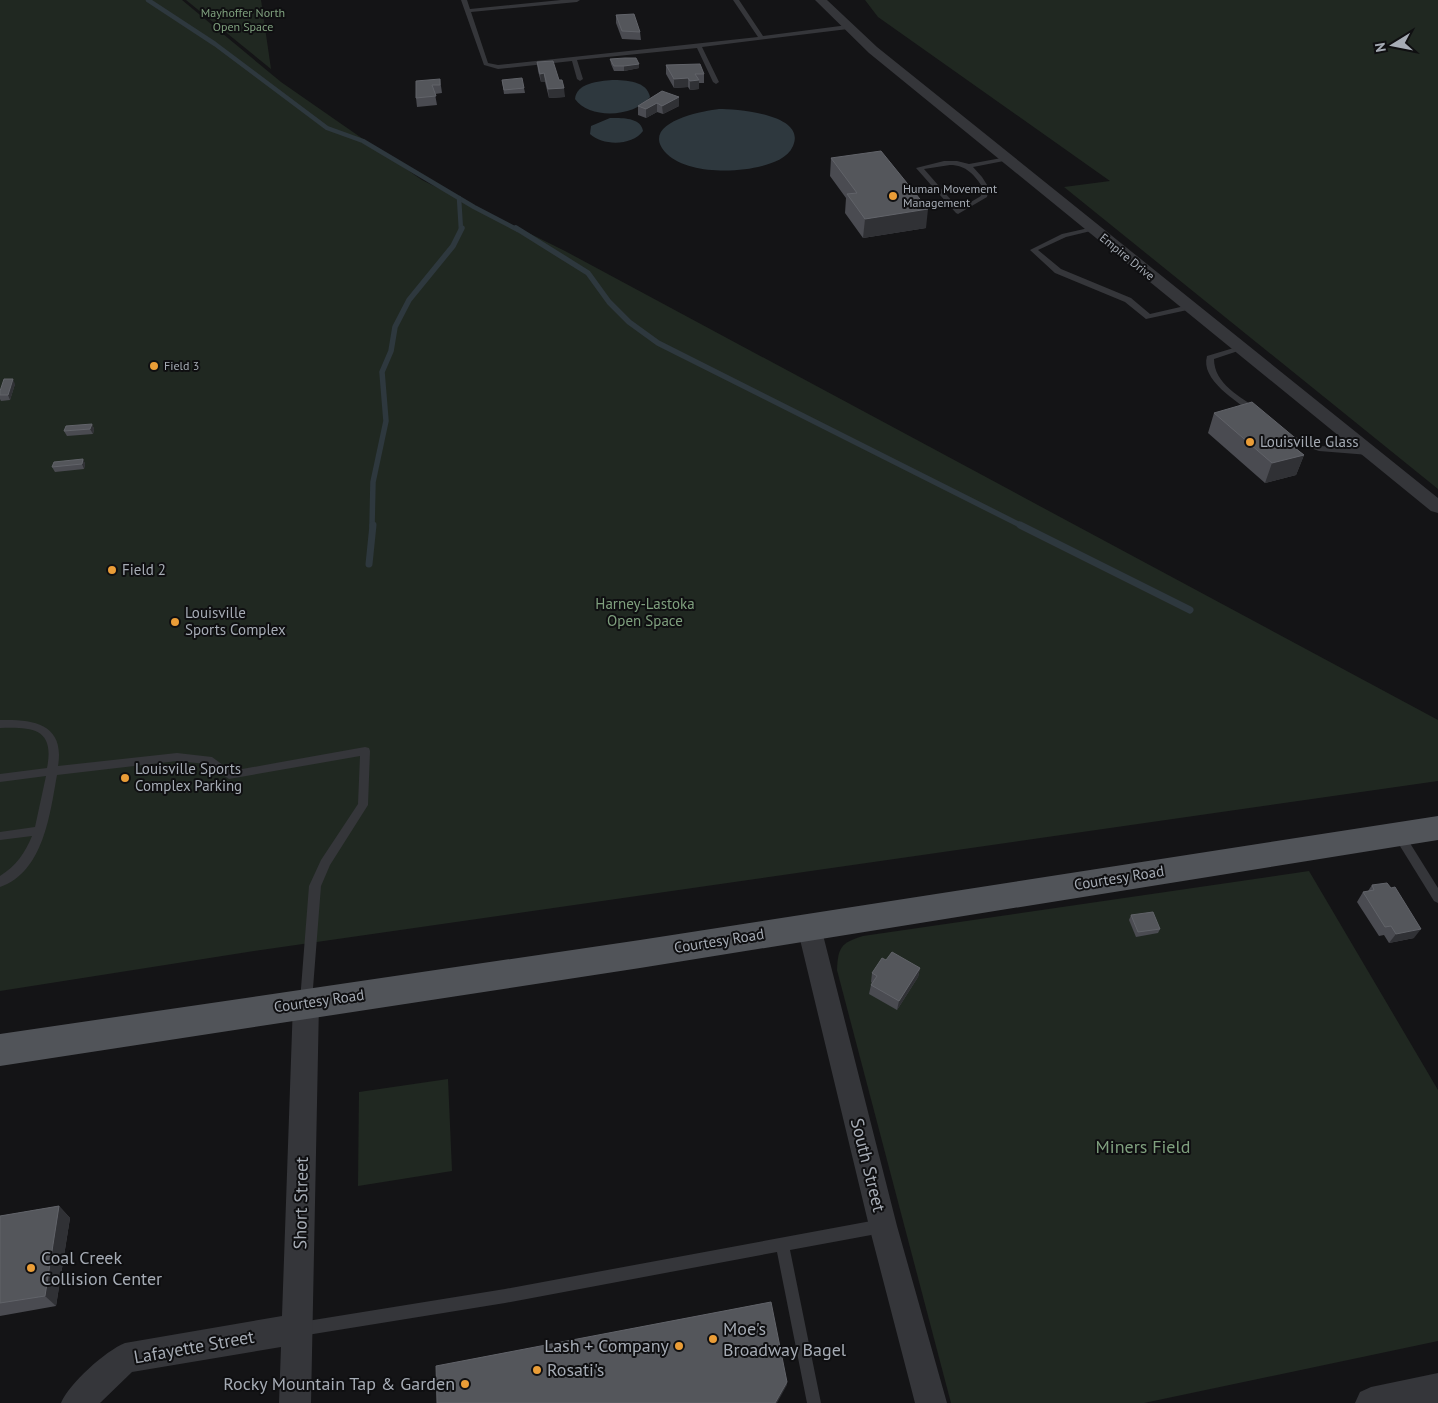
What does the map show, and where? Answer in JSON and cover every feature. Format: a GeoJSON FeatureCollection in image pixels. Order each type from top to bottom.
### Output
{"type":"FeatureCollection","features":[{"type":"Feature","properties":{"kind":"main road","name":"Courtesy Road"},"geometry":{"type":"LineString","coordinates":[[0,1050],[1438,828]]}},
{"type":"Feature","properties":{"kind":"street","name":"Empire Drive"},"geometry":{"type":"LineString","coordinates":[[820,0],[872,50],[1438,507]]}},
{"type":"Feature","properties":{"kind":"street","name":"South Street"},"geometry":{"type":"LineString","coordinates":[[809,926],[883,1226],[931,1403]]}},
{"type":"Feature","properties":{"kind":"street","name":"Short Street"},"geometry":{"type":"LineString","coordinates":[[295,1403],[306,1003]]}},
{"type":"Feature","properties":{"kind":"street","name":"Lafayette Street"},"geometry":{"type":"LineString","coordinates":[[76,1403],[125,1358],[297,1329]]}},
{"type":"Feature","properties":{"kind":"street"},"geometry":{"type":"LineString","coordinates":[[1370,1403],[1438,1389]]}},
{"type":"Feature","properties":{"kind":"lane"},"geometry":{"type":"LineString","coordinates":[[464,0],[486,64],[504,66],[699,46],[848,27]]}},
{"type":"Feature","properties":{"kind":"lane"},"geometry":{"type":"LineString","coordinates":[[468,12],[577,0]]}},
{"type":"Feature","properties":{"kind":"lane"},"geometry":{"type":"LineString","coordinates":[[736,0],[761,38]]}},
{"type":"Feature","properties":{"kind":"lane"},"geometry":{"type":"LineString","coordinates":[[699,46],[716,82]]}},
{"type":"Feature","properties":{"kind":"lane"},"geometry":{"type":"LineString","coordinates":[[574,59],[580,80]]}},
{"type":"Feature","properties":{"kind":"lane"},"geometry":{"type":"LineString","coordinates":[[968,166],[980,178],[986,188],[984,196],[958,212],[919,168],[954,163],[968,166],[1007,159]]}},
{"type":"Feature","properties":{"kind":"lane"},"geometry":{"type":"LineString","coordinates":[[1093,229],[1064,234],[1033,250],[1058,271],[1128,300],[1149,317],[1190,308]]}},
{"type":"Feature","properties":{"kind":"lane"},"geometry":{"type":"LineString","coordinates":[[1240,349],[1210,358],[1208,366],[1213,377],[1264,419]]}},
{"type":"Feature","properties":{"kind":"lane"},"geometry":{"type":"LineString","coordinates":[[1279,431],[1286,437],[1319,448],[1369,452]]}},
{"type":"Feature","properties":{"kind":"lane"},"geometry":{"type":"LineString","coordinates":[[0,724],[25,722],[44,730],[55,747],[52,771],[39,831],[32,853],[10,877],[0,882]]}},
{"type":"Feature","properties":{"kind":"lane"},"geometry":{"type":"LineString","coordinates":[[0,778],[177,757],[208,760],[229,775],[365,751],[363,805],[325,863],[315,886],[306,1003]]}},
{"type":"Feature","properties":{"kind":"lane"},"geometry":{"type":"LineString","coordinates":[[0,836],[39,831]]}},
{"type":"Feature","properties":{"kind":"lane"},"geometry":{"type":"LineString","coordinates":[[1398,835],[1438,898]]}},
{"type":"Feature","properties":{"kind":"lane"},"geometry":{"type":"LineString","coordinates":[[297,1329],[505,1296],[883,1226]]}},
{"type":"Feature","properties":{"kind":"lane"},"geometry":{"type":"LineString","coordinates":[[782,1245],[814,1403]]}},
{"type":"Feature","properties":{"kind":"green space","name":"Harney-Lastoka Open Space"},"geometry":{"type":"Polygon","coordinates":[[[0,0],[182,0],[281,82],[422,180],[565,251],[1438,720],[1438,781],[254,951],[0,991],[0,0]]]}},
{"type":"Feature","properties":{"kind":"green space","name":"Mayhoffer North Open Space"},"geometry":{"type":"Polygon","coordinates":[[[186,0],[261,0],[271,69],[186,0]]]}},
{"type":"Feature","properties":{"kind":"green space"},"geometry":{"type":"Polygon","coordinates":[[[865,0],[1438,0],[1438,489],[1064,187],[1110,181],[878,17],[865,0]]]}},
{"type":"Feature","properties":{"kind":"green space","name":"Miners Field"},"geometry":{"type":"Polygon","coordinates":[[[1309,871],[1438,1090],[1438,1341],[1144,1403],[951,1403],[837,970],[838,956],[842,947],[850,941],[863,936],[1309,871]]]}},
{"type":"Feature","properties":{"kind":"green space"},"geometry":{"type":"Polygon","coordinates":[[[448,1079],[452,1171],[358,1186],[359,1092],[448,1079]]]}},
{"type":"Feature","properties":{"kind":"shaded area"},"geometry":{"type":"Polygon","coordinates":[[[612,80],[635,82],[645,88],[650,97],[634,109],[612,113],[601,113],[591,110],[582,106],[575,99],[579,89],[584,86],[595,82],[612,80]]]}},
{"type":"Feature","properties":{"kind":"shaded area"},"geometry":{"type":"Polygon","coordinates":[[[719,109],[754,112],[780,120],[790,127],[795,135],[791,150],[775,162],[762,166],[726,171],[687,165],[676,161],[667,154],[660,144],[660,135],[665,127],[686,116],[719,109]]]}},
{"type":"Feature","properties":{"kind":"shaded area"},"geometry":{"type":"Polygon","coordinates":[[[610,118],[625,118],[635,121],[639,123],[643,131],[632,139],[617,143],[602,141],[590,134],[591,126],[610,118]]]}},
{"type":"Feature","properties":{"kind":"building"},"geometry":{"type":"Polygon","coordinates":[[[634,14],[640,32],[622,31],[616,15],[634,14]]]}},
{"type":"Feature","properties":{"kind":"building"},"geometry":{"type":"Polygon","coordinates":[[[636,58],[639,64],[614,66],[610,59],[636,58]]]}},
{"type":"Feature","properties":{"kind":"building"},"geometry":{"type":"Polygon","coordinates":[[[553,61],[559,80],[562,80],[564,88],[548,89],[544,73],[540,74],[537,62],[553,61]]]}},
{"type":"Feature","properties":{"kind":"building"},"geometry":{"type":"Polygon","coordinates":[[[700,64],[704,74],[695,74],[699,80],[690,81],[688,78],[674,79],[666,65],[700,64]]]}},
{"type":"Feature","properties":{"kind":"building"},"geometry":{"type":"Polygon","coordinates":[[[522,78],[524,88],[504,90],[502,80],[522,78]]]}},
{"type":"Feature","properties":{"kind":"building"},"geometry":{"type":"Polygon","coordinates":[[[440,79],[440,85],[432,85],[436,96],[416,98],[416,81],[440,79]]]}},
{"type":"Feature","properties":{"kind":"building"},"geometry":{"type":"Polygon","coordinates":[[[662,91],[679,97],[662,106],[657,103],[646,109],[638,106],[662,91]]]}},
{"type":"Feature","properties":{"kind":"building"},"geometry":{"type":"Polygon","coordinates":[[[881,151],[928,209],[865,219],[847,194],[857,193],[831,158],[881,151]]]}},
{"type":"Feature","properties":{"kind":"building"},"geometry":{"type":"Polygon","coordinates":[[[4,379],[13,379],[8,395],[0,395],[0,391],[4,379]]]}},
{"type":"Feature","properties":{"kind":"building"},"geometry":{"type":"Polygon","coordinates":[[[1252,402],[1300,442],[1291,445],[1304,455],[1272,463],[1214,413],[1252,402]]]}},
{"type":"Feature","properties":{"kind":"building"},"geometry":{"type":"Polygon","coordinates":[[[92,424],[90,429],[64,431],[66,426],[92,424]]]}},
{"type":"Feature","properties":{"kind":"building"},"geometry":{"type":"Polygon","coordinates":[[[83,459],[82,464],[52,467],[54,462],[83,459]]]}},
{"type":"Feature","properties":{"kind":"building"},"geometry":{"type":"Polygon","coordinates":[[[1387,883],[1391,888],[1395,887],[1421,929],[1396,934],[1391,926],[1385,927],[1363,892],[1374,890],[1372,885],[1387,883]]]}},
{"type":"Feature","properties":{"kind":"building"},"geometry":{"type":"Polygon","coordinates":[[[1153,912],[1160,929],[1138,932],[1131,915],[1153,912]]]}},
{"type":"Feature","properties":{"kind":"building"},"geometry":{"type":"Polygon","coordinates":[[[892,952],[920,968],[899,1001],[871,985],[877,976],[872,973],[882,958],[886,960],[892,952]]]}},
{"type":"Feature","properties":{"kind":"building","name":"Coal Creek Collision Center"},"geometry":{"type":"Polygon","coordinates":[[[59,1206],[45,1296],[0,1303],[0,1216],[59,1206]]]}},
{"type":"Feature","properties":{"kind":"building"},"geometry":{"type":"Polygon","coordinates":[[[771,1302],[787,1382],[775,1403],[437,1403],[436,1366],[771,1302]]]}},
{"type":"Feature","properties":{"kind":"waterway"},"geometry":{"type":"LineString","coordinates":[[148,0],[215,44],[327,128],[363,141],[459,198]]}},
{"type":"Feature","properties":{"kind":"waterway"},"geometry":{"type":"LineString","coordinates":[[459,198],[518,230]]}},
{"type":"Feature","properties":{"kind":"waterway"},"geometry":{"type":"LineString","coordinates":[[459,198],[461,230]]}},
{"type":"Feature","properties":{"kind":"waterway"},"geometry":{"type":"LineString","coordinates":[[516,228],[588,273],[609,302],[629,322],[658,343],[1022,526]]}},
{"type":"Feature","properties":{"kind":"waterway"},"geometry":{"type":"LineString","coordinates":[[372,526],[373,482],[386,421],[382,372],[391,351],[395,327],[409,300],[453,246],[461,230]]}},
{"type":"Feature","properties":{"kind":"waterway"},"geometry":{"type":"LineString","coordinates":[[369,564],[373,525]]}},
{"type":"Feature","properties":{"kind":"waterway"},"geometry":{"type":"LineString","coordinates":[[1022,526],[1190,610]]}},
{"type":"Feature","properties":{"kind":"place","name":"Human Movement Management"},"geometry":{"type":"Point","coordinates":[893,196]}},
{"type":"Feature","properties":{"kind":"place","name":"Field 3"},"geometry":{"type":"Point","coordinates":[154,366]}},
{"type":"Feature","properties":{"kind":"place","name":"Louisville Glass"},"geometry":{"type":"Point","coordinates":[1250,442]}},
{"type":"Feature","properties":{"kind":"place","name":"Field 2"},"geometry":{"type":"Point","coordinates":[112,570]}},
{"type":"Feature","properties":{"kind":"place","name":"Louisville Sports Complex"},"geometry":{"type":"Point","coordinates":[175,622]}},
{"type":"Feature","properties":{"kind":"place","name":"Louisville Sports Complex Parking"},"geometry":{"type":"Point","coordinates":[125,778]}},
{"type":"Feature","properties":{"kind":"place","name":"Coal Creek Collision Center"},"geometry":{"type":"Point","coordinates":[31,1268]}},
{"type":"Feature","properties":{"kind":"place","name":"Moe's Broadway Bagel"},"geometry":{"type":"Point","coordinates":[713,1339]}},
{"type":"Feature","properties":{"kind":"place","name":"Lash + Company"},"geometry":{"type":"Point","coordinates":[679,1346]}},
{"type":"Feature","properties":{"kind":"place","name":"Rosati's"},"geometry":{"type":"Point","coordinates":[537,1370]}},
{"type":"Feature","properties":{"kind":"place","name":"Rocky Mountain Tap & Garden"},"geometry":{"type":"Point","coordinates":[465,1384]}}]}
